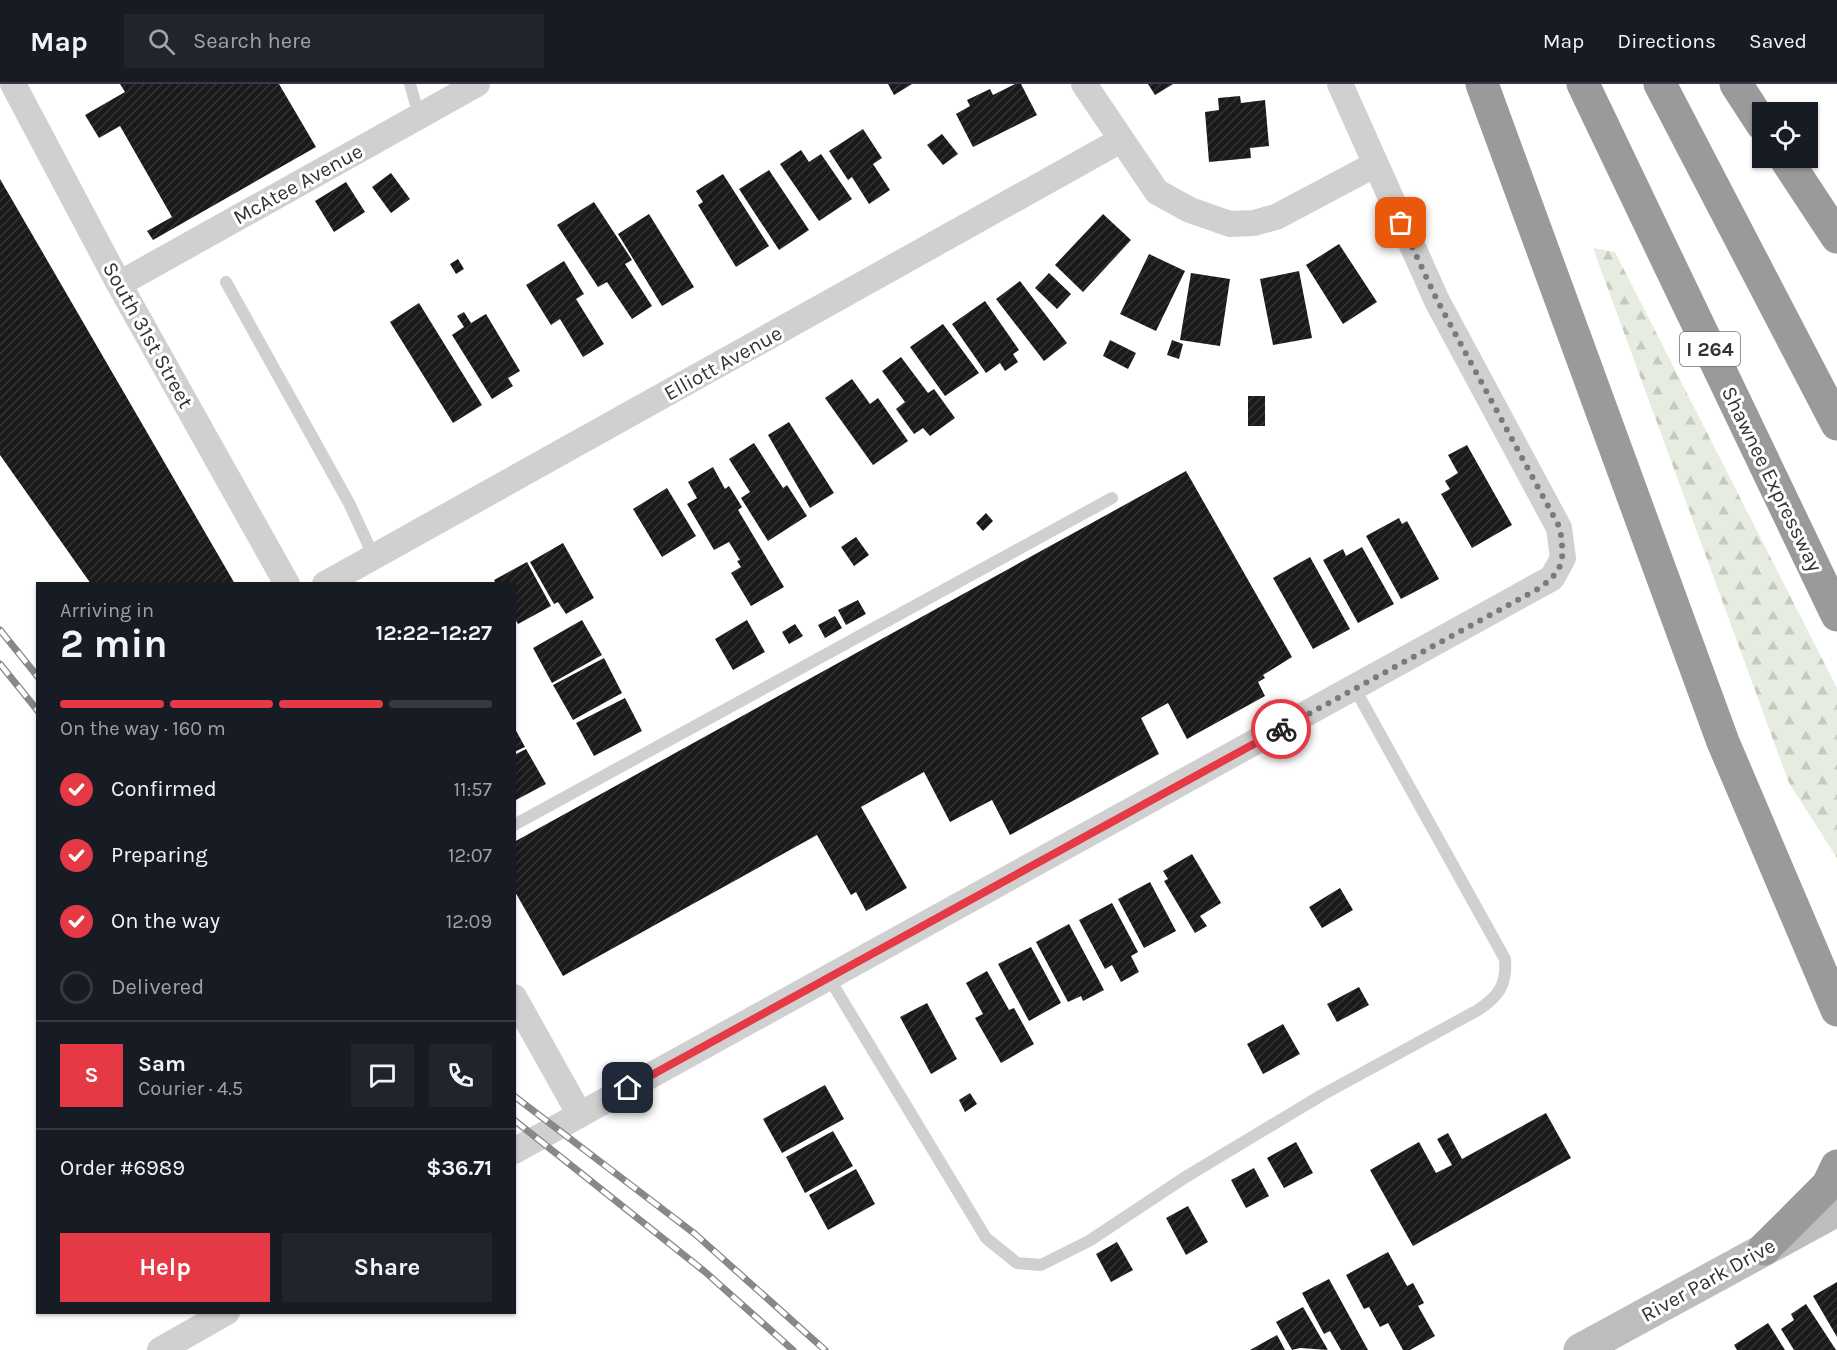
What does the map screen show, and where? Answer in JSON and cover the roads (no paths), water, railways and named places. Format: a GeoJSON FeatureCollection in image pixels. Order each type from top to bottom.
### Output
{"type":"FeatureCollection","features":[{"type":"Feature","properties":{"kind":"highway"},"geometry":{"type":"LineString","coordinates":[[1482,84],[1723,742],[1837,1010]]}},
{"type":"Feature","properties":{"kind":"highway","name":"Shawnee Expressway"},"geometry":{"type":"LineString","coordinates":[[1583,84],[1837,615]]}},
{"type":"Feature","properties":{"kind":"highway"},"geometry":{"type":"LineString","coordinates":[[1660,84],[1837,424]]}},
{"type":"Feature","properties":{"kind":"highway"},"geometry":{"type":"LineString","coordinates":[[1737,84],[1752,108]]}},
{"type":"Feature","properties":{"kind":"highway"},"geometry":{"type":"LineString","coordinates":[[1792,168],[1837,237]]}},
{"type":"Feature","properties":{"kind":"highway"},"geometry":{"type":"LineString","coordinates":[[1764,1249],[1828,1185],[1837,1166]]}},
{"type":"Feature","properties":{"kind":"main road","name":"River Park Drive"},"geometry":{"type":"LineString","coordinates":[[1580,1350],[1837,1210]]}},
{"type":"Feature","properties":{"kind":"street","name":"South 31st Street"},"geometry":{"type":"LineString","coordinates":[[13,84],[119,284],[286,582]]}},
{"type":"Feature","properties":{"kind":"street","name":"McAtee Avenue"},"geometry":{"type":"LineString","coordinates":[[119,284],[477,84]]}},
{"type":"Feature","properties":{"kind":"street"},"geometry":{"type":"LineString","coordinates":[[1084,84],[1157,192],[1190,210],[1230,224],[1254,223],[1276,217],[1374,165]]}},
{"type":"Feature","properties":{"kind":"street"},"geometry":{"type":"LineString","coordinates":[[516,1150],[1538,589],[1552,578],[1563,558],[1560,528],[1437,300],[1374,165],[1340,84]]}},
{"type":"Feature","properties":{"kind":"street","name":"Elliott Avenue"},"geometry":{"type":"LineString","coordinates":[[329,582],[1121,140]]}},
{"type":"Feature","properties":{"kind":"street"},"geometry":{"type":"LineString","coordinates":[[516,1001],[580,1115]]}},
{"type":"Feature","properties":{"kind":"street"},"geometry":{"type":"LineString","coordinates":[[160,1350],[223,1314]]}},
{"type":"Feature","properties":{"kind":"lane"},"geometry":{"type":"LineString","coordinates":[[410,84],[419,116]]}},
{"type":"Feature","properties":{"kind":"lane"},"geometry":{"type":"LineString","coordinates":[[226,282],[349,503],[374,557]]}},
{"type":"Feature","properties":{"kind":"lane"},"geometry":{"type":"LineString","coordinates":[[516,824],[1112,498]]}},
{"type":"Feature","properties":{"kind":"lane"},"geometry":{"type":"LineString","coordinates":[[829,978],[986,1238],[1017,1263],[1041,1265],[1089,1241],[1184,1178],[1302,1107],[1478,1010],[1495,999],[1503,988],[1506,973],[1505,959],[1355,689]]}},
{"type":"Feature","properties":{"kind":"railway"},"geometry":{"type":"LineString","coordinates":[[0,630],[36,675]]}},
{"type":"Feature","properties":{"kind":"railway"},"geometry":{"type":"LineString","coordinates":[[0,664],[36,709]]}},
{"type":"Feature","properties":{"kind":"railway"},"geometry":{"type":"LineString","coordinates":[[516,1098],[695,1234],[825,1350]]}},
{"type":"Feature","properties":{"kind":"railway"},"geometry":{"type":"LineString","coordinates":[[516,1122],[704,1271],[793,1350]]}}]}
